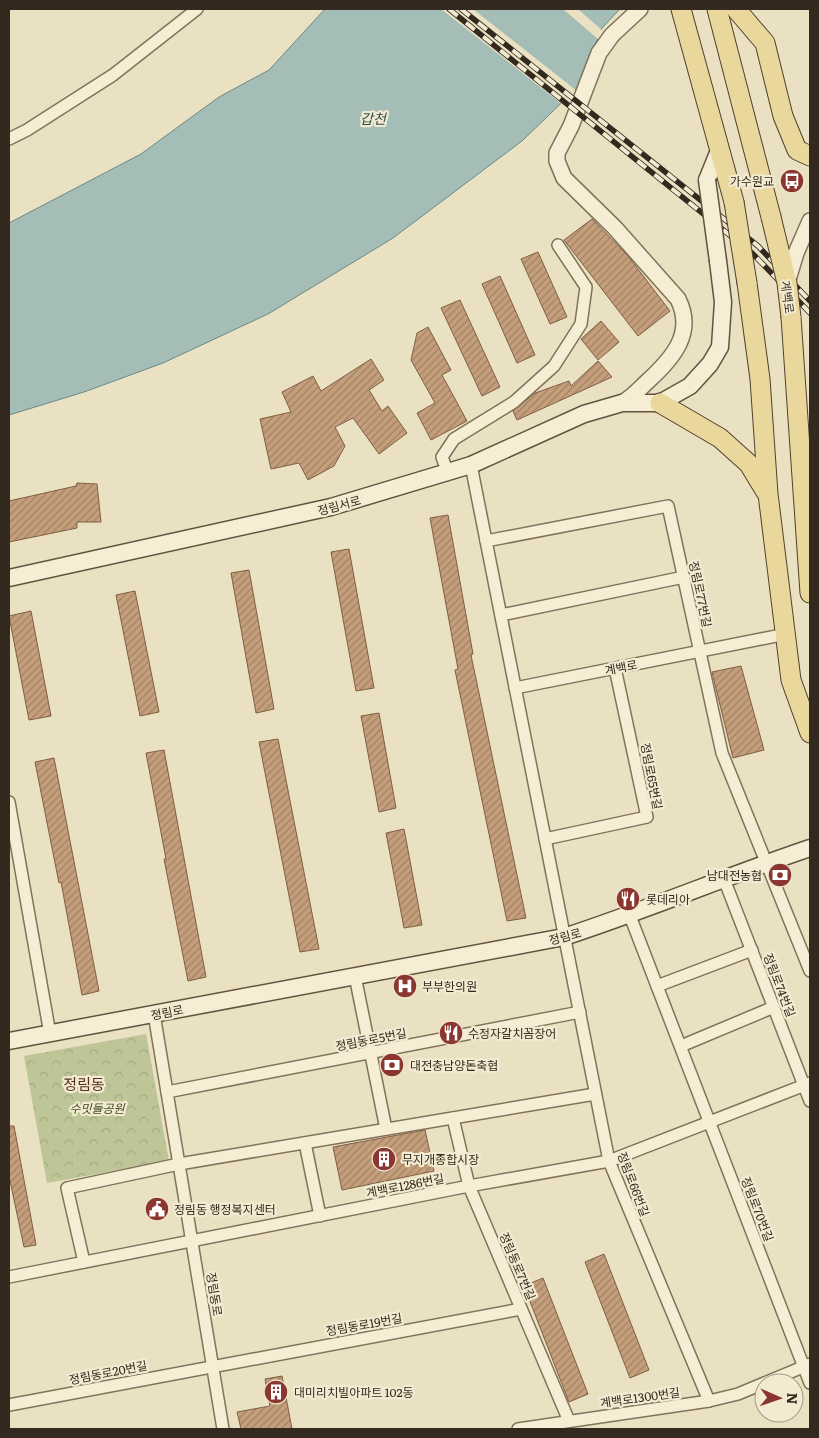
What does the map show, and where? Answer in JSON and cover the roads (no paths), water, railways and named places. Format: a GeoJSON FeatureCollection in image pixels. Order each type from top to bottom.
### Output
{"type":"FeatureCollection","features":[{"type":"Feature","properties":{"kind":"main road","name":"계백로"},"geometry":{"type":"LineString","coordinates":[[716,9],[787,283],[810,593]]}},
{"type":"Feature","properties":{"kind":"main road"},"geometry":{"type":"LineString","coordinates":[[736,9],[765,43],[790,135],[797,150],[810,156]]}},
{"type":"Feature","properties":{"kind":"main road"},"geometry":{"type":"LineString","coordinates":[[683,15],[734,202],[760,379],[768,494],[791,680],[810,733]]}},
{"type":"Feature","properties":{"kind":"main road"},"geometry":{"type":"LineString","coordinates":[[660,403],[690,386],[710,364],[720,347],[723,302],[707,180],[720,148]]}},
{"type":"Feature","properties":{"kind":"main road","name":"정림서로"},"geometry":{"type":"LineString","coordinates":[[9,578],[331,507],[471,465],[584,414],[622,403],[660,403]]}},
{"type":"Feature","properties":{"kind":"main road"},"geometry":{"type":"LineString","coordinates":[[660,403],[720,438],[749,464],[768,494]]}},
{"type":"Feature","properties":{"kind":"main road","name":"정림로"},"geometry":{"type":"LineString","coordinates":[[9,1042],[564,937],[630,916],[724,878],[810,848]]}},
{"type":"Feature","properties":{"kind":"street"},"geometry":{"type":"LineString","coordinates":[[9,138],[27,130],[113,75],[197,9]]}},
{"type":"Feature","properties":{"kind":"street"},"geometry":{"type":"LineString","coordinates":[[622,403],[636,396],[674,354],[684,327],[684,312],[678,299],[615,228],[564,178],[557,161],[557,153],[571,126],[599,53],[612,35],[640,9]]}},
{"type":"Feature","properties":{"kind":"street"},"geometry":{"type":"LineString","coordinates":[[787,283],[796,253],[810,221]]}},
{"type":"Feature","properties":{"kind":"street"},"geometry":{"type":"LineString","coordinates":[[448,473],[442,457],[454,438],[514,402],[554,366],[581,324],[586,287],[558,245]]}},
{"type":"Feature","properties":{"kind":"street"},"geometry":{"type":"LineString","coordinates":[[471,465],[564,937]]}},
{"type":"Feature","properties":{"kind":"street","name":"정림로77번길"},"geometry":{"type":"LineString","coordinates":[[486,540],[668,506],[722,752],[766,863]]}},
{"type":"Feature","properties":{"kind":"street"},"geometry":{"type":"LineString","coordinates":[[501,615],[684,577]]}},
{"type":"Feature","properties":{"kind":"street","name":"계백로"},"geometry":{"type":"LineString","coordinates":[[515,688],[786,634]]}},
{"type":"Feature","properties":{"kind":"street","name":"정림로65번길"},"geometry":{"type":"LineString","coordinates":[[545,839],[647,817],[615,668]]}},
{"type":"Feature","properties":{"kind":"street"},"geometry":{"type":"LineString","coordinates":[[9,802],[50,1034]]}},
{"type":"Feature","properties":{"kind":"street"},"geometry":{"type":"LineString","coordinates":[[766,863],[810,971]]}},
{"type":"Feature","properties":{"kind":"street","name":"정림로74번길"},"geometry":{"type":"LineString","coordinates":[[724,878],[774,1007],[807,1084],[810,1101]]}},
{"type":"Feature","properties":{"kind":"street","name":"정림로70번길"},"geometry":{"type":"LineString","coordinates":[[630,916],[807,1365],[810,1383]]}},
{"type":"Feature","properties":{"kind":"street","name":"정림로66번길"},"geometry":{"type":"LineString","coordinates":[[564,937],[609,1161],[709,1401]]}},
{"type":"Feature","properties":{"kind":"street"},"geometry":{"type":"LineString","coordinates":[[657,986],[752,950]]}},
{"type":"Feature","properties":{"kind":"street"},"geometry":{"type":"LineString","coordinates":[[355,976],[386,1129]]}},
{"type":"Feature","properties":{"kind":"street"},"geometry":{"type":"LineString","coordinates":[[681,1046],[774,1007]]}},
{"type":"Feature","properties":{"kind":"street","name":"정림동로5번길"},"geometry":{"type":"LineString","coordinates":[[167,1092],[580,1012]]}},
{"type":"Feature","properties":{"kind":"street","name":"정림동로"},"geometry":{"type":"LineString","coordinates":[[154,1014],[223,1429]]}},
{"type":"Feature","properties":{"kind":"street","name":"계백로1286번길"},"geometry":{"type":"LineString","coordinates":[[9,1276],[469,1186],[609,1161],[807,1084]]}},
{"type":"Feature","properties":{"kind":"street"},"geometry":{"type":"LineString","coordinates":[[84,1262],[67,1188],[179,1164],[595,1094]]}},
{"type":"Feature","properties":{"kind":"street","name":"정림동로7번길"},"geometry":{"type":"LineString","coordinates":[[453,1118],[469,1186],[569,1421]]}},
{"type":"Feature","properties":{"kind":"street"},"geometry":{"type":"LineString","coordinates":[[305,1143],[320,1216]]}},
{"type":"Feature","properties":{"kind":"street","name":"정림동로19번길"},"geometry":{"type":"LineString","coordinates":[[213,1366],[521,1310]]}},
{"type":"Feature","properties":{"kind":"street","name":"계백로1300번길"},"geometry":{"type":"LineString","coordinates":[[518,1429],[709,1401],[738,1394],[807,1365]]}},
{"type":"Feature","properties":{"kind":"street","name":"정림동로20번길"},"geometry":{"type":"LineString","coordinates":[[9,1405],[213,1366]]}},
{"type":"Feature","properties":{"kind":"water","name":"갑천"},"geometry":{"type":"Polygon","coordinates":[[[325,9],[620,9],[602,28],[578,87],[522,141],[393,238],[268,314],[163,363],[84,392],[9,415],[9,223],[141,154],[219,97],[269,70],[325,9]]]}},
{"type":"Feature","properties":{"kind":"railway"},"geometry":{"type":"LineString","coordinates":[[449,9],[753,254],[810,313]]}},
{"type":"Feature","properties":{"kind":"railway"},"geometry":{"type":"LineString","coordinates":[[461,9],[758,246],[810,301]]}},
{"type":"Feature","properties":{"kind":"place","name":"가수원교"},"geometry":{"type":"Point","coordinates":[792,181]}},
{"type":"Feature","properties":{"kind":"place","name":"남대전농협"},"geometry":{"type":"Point","coordinates":[780,875]}},
{"type":"Feature","properties":{"kind":"place","name":"롯데리아"},"geometry":{"type":"Point","coordinates":[628,899]}},
{"type":"Feature","properties":{"kind":"place","name":"부부한의원"},"geometry":{"type":"Point","coordinates":[405,986]}},
{"type":"Feature","properties":{"kind":"place","name":"수정자갈치꼼장어"},"geometry":{"type":"Point","coordinates":[451,1033]}},
{"type":"Feature","properties":{"kind":"place","name":"대전충남양돈축협"},"geometry":{"type":"Point","coordinates":[392,1065]}},
{"type":"Feature","properties":{"kind":"place","name":"무지개종합시장"},"geometry":{"type":"Point","coordinates":[384,1159]}},
{"type":"Feature","properties":{"kind":"place","name":"정림동 행정복지센터"},"geometry":{"type":"Point","coordinates":[157,1209]}},
{"type":"Feature","properties":{"kind":"place","name":"대미리치빌아파트 102동"},"geometry":{"type":"Point","coordinates":[276,1392]}},
{"type":"Feature","properties":{"kind":"district","name":"정림동"},"geometry":{"type":"Point","coordinates":[84,1083]}},
{"type":"Feature","properties":{"kind":"park label","name":"수밋들공원"},"geometry":{"type":"Point","coordinates":[97,1108]}}]}
